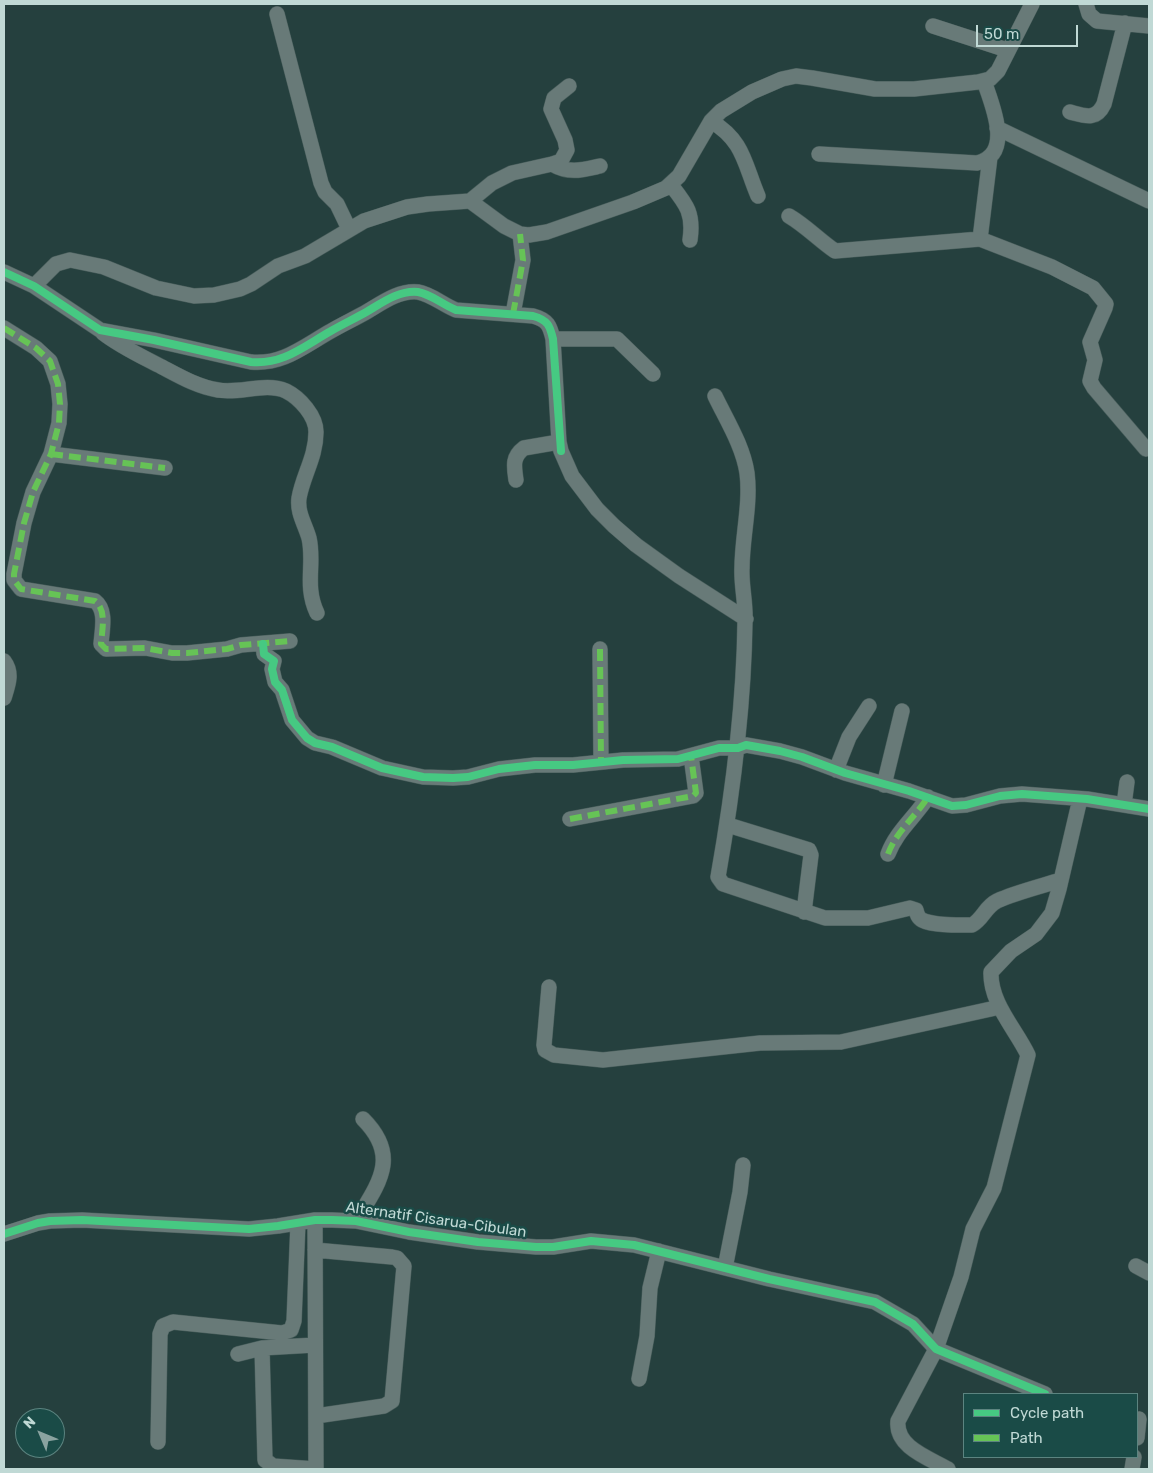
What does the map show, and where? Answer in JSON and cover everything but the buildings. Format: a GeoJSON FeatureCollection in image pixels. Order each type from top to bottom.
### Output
{"type":"FeatureCollection","features":[{"type":"Feature","properties":{"kind":"street"},"geometry":{"type":"LineString","coordinates":[[470,201],[504,226],[520,234],[528,235],[548,232],[633,202],[671,185],[683,170],[711,121],[721,111],[752,92],[782,79],[796,76],[875,89],[942,87],[990,79],[998,71],[1032,4]]}},
{"type":"Feature","properties":{"kind":"street"},"geometry":{"type":"LineString","coordinates":[[1086,4],[1088,14],[1097,21],[1149,26]]}},
{"type":"Feature","properties":{"kind":"street"},"geometry":{"type":"LineString","coordinates":[[277,14],[321,184],[325,192],[337,204],[349,229]]}},
{"type":"Feature","properties":{"kind":"street"},"geometry":{"type":"LineString","coordinates":[[1070,112],[1086,116],[1100,111],[1104,104],[1125,23]]}},
{"type":"Feature","properties":{"kind":"street"},"geometry":{"type":"LineString","coordinates":[[934,26],[1007,50]]}},
{"type":"Feature","properties":{"kind":"street"},"geometry":{"type":"LineString","coordinates":[[819,154],[977,163],[990,157],[997,145],[997,128],[984,81]]}},
{"type":"Feature","properties":{"kind":"street"},"geometry":{"type":"LineString","coordinates":[[34,286],[56,264],[65,260],[75,260],[104,267],[165,291],[200,296],[240,289],[252,284],[278,266],[305,256],[349,229],[379,216],[407,207],[470,201],[492,183],[512,173],[552,164],[561,160],[567,150],[565,140],[550,109],[551,104],[559,93],[569,86]]}},
{"type":"Feature","properties":{"kind":"street"},"geometry":{"type":"LineString","coordinates":[[711,121],[725,129],[739,147],[758,196]]}},
{"type":"Feature","properties":{"kind":"street"},"geometry":{"type":"LineString","coordinates":[[997,128],[1149,201]]}},
{"type":"Feature","properties":{"kind":"street"},"geometry":{"type":"LineString","coordinates":[[980,239],[990,157]]}},
{"type":"Feature","properties":{"kind":"street"},"geometry":{"type":"LineString","coordinates":[[552,164],[565,171],[600,166]]}},
{"type":"Feature","properties":{"kind":"street"},"geometry":{"type":"LineString","coordinates":[[671,185],[685,202],[691,216],[690,240]]}},
{"type":"Feature","properties":{"kind":"street"},"geometry":{"type":"LineString","coordinates":[[789,216],[835,250],[980,239],[1052,267],[1093,288],[1104,299],[1106,308],[1090,342],[1095,360],[1090,381],[1146,449]]}},
{"type":"Feature","properties":{"kind":"street"},"geometry":{"type":"LineString","coordinates":[[513,314],[523,260],[520,234]]}},
{"type":"Feature","properties":{"kind":"street"},"geometry":{"type":"LineString","coordinates":[[4,272],[34,286],[126,349],[187,380],[219,390],[266,388],[284,391],[291,394],[310,414],[316,426],[313,459],[303,482],[299,500],[300,516],[309,539],[310,593],[317,613]]}},
{"type":"Feature","properties":{"kind":"street"},"geometry":{"type":"LineString","coordinates":[[100,330],[250,362],[263,363],[286,357],[387,300],[407,292],[428,295],[445,306],[456,310],[543,318],[549,324],[553,339],[560,447],[576,482],[597,509],[614,526],[654,558],[746,619]]}},
{"type":"Feature","properties":{"kind":"street"},"geometry":{"type":"LineString","coordinates":[[4,328],[40,351],[50,361],[60,404],[59,423],[51,454],[33,492],[24,523],[14,574],[17,586],[21,589],[35,592],[95,601],[100,605],[102,611],[101,644],[106,649],[146,648],[172,653],[187,653],[227,649],[241,645],[290,641]]}},
{"type":"Feature","properties":{"kind":"street"},"geometry":{"type":"LineString","coordinates":[[553,339],[617,339],[653,374]]}},
{"type":"Feature","properties":{"kind":"street"},"geometry":{"type":"LineString","coordinates":[[716,396],[738,443],[747,472],[748,496],[742,571],[746,619],[738,748],[728,824],[718,877],[723,884],[825,918],[868,918],[910,908],[916,910],[918,917],[923,921],[949,925],[972,925],[981,918],[986,908],[997,901],[1061,880]]}},
{"type":"Feature","properties":{"kind":"street"},"geometry":{"type":"LineString","coordinates":[[516,480],[515,458],[524,448],[560,447]]}},
{"type":"Feature","properties":{"kind":"street"},"geometry":{"type":"LineString","coordinates":[[51,454],[165,468]]}},
{"type":"Feature","properties":{"kind":"street"},"geometry":{"type":"LineString","coordinates":[[263,644],[264,654],[274,661],[273,676],[275,682],[282,690],[292,720],[307,738],[315,743],[332,747],[382,768],[424,777],[468,777],[499,769],[630,759],[678,759],[719,748],[738,748],[746,745],[780,751],[884,785],[928,797],[943,804],[959,806],[1011,794],[1038,794],[1080,798],[1149,809]]}},
{"type":"Feature","properties":{"kind":"street"},"geometry":{"type":"LineString","coordinates":[[600,649],[601,762]]}},
{"type":"Feature","properties":{"kind":"street"},"geometry":{"type":"LineString","coordinates":[[4,661],[9,672],[9,684],[4,698]]}},
{"type":"Feature","properties":{"kind":"street"},"geometry":{"type":"LineString","coordinates":[[836,770],[849,737],[869,706]]}},
{"type":"Feature","properties":{"kind":"street"},"geometry":{"type":"LineString","coordinates":[[884,785],[902,711]]}},
{"type":"Feature","properties":{"kind":"street"},"geometry":{"type":"LineString","coordinates":[[570,819],[693,796],[696,793],[696,786],[691,756]]}},
{"type":"Feature","properties":{"kind":"street"},"geometry":{"type":"LineString","coordinates":[[1124,805],[1127,782]]}},
{"type":"Feature","properties":{"kind":"street"},"geometry":{"type":"LineString","coordinates":[[888,854],[892,842],[898,833],[928,797]]}},
{"type":"Feature","properties":{"kind":"street"},"geometry":{"type":"LineString","coordinates":[[948,1469],[905,1444],[900,1438],[897,1428],[898,1421],[936,1349],[961,1277],[973,1229],[994,1188],[1028,1055],[1000,1008],[990,984],[991,972],[1011,951],[1036,934],[1052,913],[1080,798]]}},
{"type":"Feature","properties":{"kind":"street"},"geometry":{"type":"LineString","coordinates":[[728,824],[810,850],[804,912]]}},
{"type":"Feature","properties":{"kind":"street"},"geometry":{"type":"LineString","coordinates":[[549,987],[545,1050],[554,1055],[602,1060],[760,1043],[840,1042],[1000,1008]]}},
{"type":"Feature","properties":{"kind":"street"},"geometry":{"type":"LineString","coordinates":[[356,1221],[379,1183],[384,1166],[381,1147],[372,1128],[363,1119]]}},
{"type":"Feature","properties":{"kind":"street"},"geometry":{"type":"LineString","coordinates":[[725,1268],[739,1200],[743,1165]]}},
{"type":"Feature","properties":{"kind":"street","name":"Alternatif Cisarua-Cibulan"},"geometry":{"type":"LineString","coordinates":[[4,1234],[50,1221],[82,1220],[249,1229],[315,1220],[356,1221],[409,1232],[478,1242],[536,1247],[553,1247],[592,1241],[634,1245],[824,1292],[853,1296],[875,1302],[913,1324],[936,1349],[1043,1393]]}},
{"type":"Feature","properties":{"kind":"street"},"geometry":{"type":"LineString","coordinates":[[262,1348],[265,1460],[274,1466],[316,1469],[315,1220]]}},
{"type":"Feature","properties":{"kind":"street"},"geometry":{"type":"LineString","coordinates":[[158,1442],[160,1334],[163,1326],[173,1322],[282,1333],[291,1330],[294,1321],[298,1223]]}},
{"type":"Feature","properties":{"kind":"street"},"geometry":{"type":"LineString","coordinates":[[315,1250],[392,1257],[396,1258],[404,1266],[392,1401],[384,1406],[316,1416]]}},
{"type":"Feature","properties":{"kind":"street"},"geometry":{"type":"LineString","coordinates":[[639,1379],[647,1336],[650,1288],[660,1251]]}},
{"type":"Feature","properties":{"kind":"street"},"geometry":{"type":"LineString","coordinates":[[238,1354],[262,1348],[315,1344]]}},
{"type":"Feature","properties":{"kind":"street"},"geometry":{"type":"LineString","coordinates":[[1138,1434],[1142,1418]]}},
{"type":"Feature","properties":{"kind":"marked path"},"geometry":{"type":"LineString","coordinates":[[513,314],[523,260],[520,234]]}},
{"type":"Feature","properties":{"kind":"marked path"},"geometry":{"type":"LineString","coordinates":[[4,328],[36,348],[50,361],[58,384],[60,404],[59,423],[51,454],[33,492],[24,523],[14,574],[14,580],[21,589],[95,601],[101,610],[103,627],[101,644],[106,649],[145,648],[172,653],[187,653],[227,649],[241,645],[290,641]]}},
{"type":"Feature","properties":{"kind":"marked path"},"geometry":{"type":"LineString","coordinates":[[51,454],[165,468]]}},
{"type":"Feature","properties":{"kind":"marked path"},"geometry":{"type":"LineString","coordinates":[[600,649],[601,762]]}},
{"type":"Feature","properties":{"kind":"marked path"},"geometry":{"type":"LineString","coordinates":[[570,819],[693,796],[696,793],[691,756]]}},
{"type":"Feature","properties":{"kind":"marked path"},"geometry":{"type":"LineString","coordinates":[[888,854],[891,846],[928,797]]}},
{"type":"Feature","properties":{"kind":"cycle path"},"geometry":{"type":"LineString","coordinates":[[4,272],[34,286],[100,330],[251,362],[273,361],[293,353],[386,301],[398,295],[411,292],[423,293],[456,310],[533,316],[542,319],[548,324],[553,339],[561,451]]}},
{"type":"Feature","properties":{"kind":"cycle path"},"geometry":{"type":"LineString","coordinates":[[263,644],[264,654],[274,661],[272,669],[275,682],[282,690],[292,720],[307,738],[315,743],[332,747],[382,768],[423,777],[468,777],[499,769],[535,765],[573,765],[623,760],[678,759],[719,748],[738,748],[746,745],[802,757],[845,773],[909,791],[952,806],[966,805],[1000,796],[1022,794],[1087,799],[1149,809]]}},
{"type":"Feature","properties":{"kind":"cycle path"},"geometry":{"type":"LineString","coordinates":[[4,1234],[50,1221],[82,1220],[249,1229],[315,1220],[332,1220],[356,1221],[409,1232],[478,1242],[536,1247],[553,1247],[591,1241],[634,1245],[769,1279],[875,1302],[913,1324],[936,1349],[1043,1393]]}}]}
